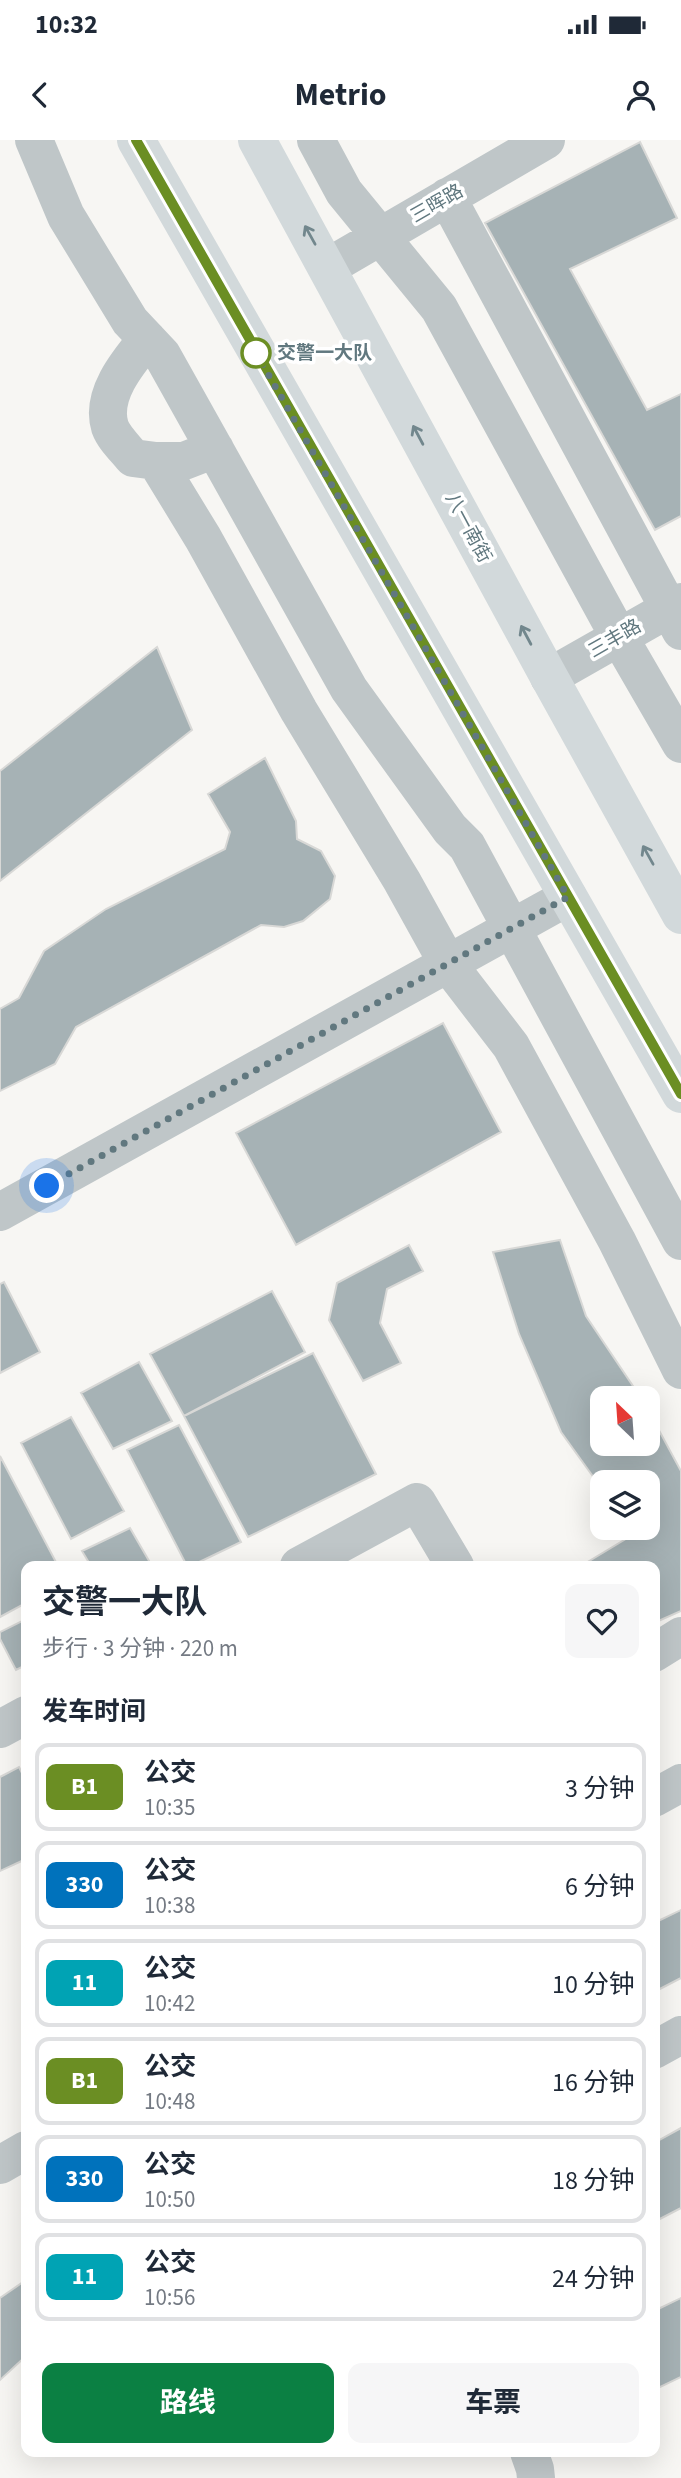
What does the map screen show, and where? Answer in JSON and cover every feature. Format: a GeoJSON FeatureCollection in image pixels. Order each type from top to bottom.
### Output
{"type":"FeatureCollection","features":[{"type":"Feature","properties":{"kind":"main road"},"geometry":{"type":"LineString","coordinates":[[136,140],[681,1094]]}},
{"type":"Feature","properties":{"kind":"main road","name":"八一南街"},"geometry":{"type":"LineString","coordinates":[[257,140],[681,915]]}},
{"type":"Feature","properties":{"kind":"street"},"geometry":{"type":"LineString","coordinates":[[34,140],[66,216],[130,321],[162,355],[349,689],[450,829],[467,846],[681,1241]]}},
{"type":"Feature","properties":{"kind":"street"},"geometry":{"type":"LineString","coordinates":[[316,140],[344,192],[439,308],[619,637],[681,744]]}},
{"type":"Feature","properties":{"kind":"street","name":"三晖路"},"geometry":{"type":"LineString","coordinates":[[328,267],[546,140]]}},
{"type":"Feature","properties":{"kind":"street"},"geometry":{"type":"LineString","coordinates":[[447,197],[677,614]]}},
{"type":"Feature","properties":{"kind":"street"},"geometry":{"type":"LineString","coordinates":[[147,339],[122,369],[107,410],[111,429],[132,458],[184,461],[215,449]]}},
{"type":"Feature","properties":{"kind":"street"},"geometry":{"type":"LineString","coordinates":[[156,461],[448,964],[511,1046],[617,1241],[681,1370]]}},
{"type":"Feature","properties":{"kind":"street","name":"三丰路"},"geometry":{"type":"LineString","coordinates":[[549,677],[619,637],[677,614]]}},
{"type":"Feature","properties":{"kind":"street"},"geometry":{"type":"LineString","coordinates":[[0,1212],[568,897]]}},
{"type":"Feature","properties":{"kind":"street"},"geometry":{"type":"LineString","coordinates":[[308,1561],[417,1502],[452,1561]]}},
{"type":"Feature","properties":{"kind":"street"},"geometry":{"type":"LineString","coordinates":[[660,1649],[681,1636]]}},
{"type":"Feature","properties":{"kind":"street"},"geometry":{"type":"LineString","coordinates":[[0,1729],[21,1718]]}},
{"type":"Feature","properties":{"kind":"street"},"geometry":{"type":"LineString","coordinates":[[660,1795],[681,1783]]}},
{"type":"Feature","properties":{"kind":"street"},"geometry":{"type":"LineString","coordinates":[[660,2047],[681,2035]]}},
{"type":"Feature","properties":{"kind":"street"},"geometry":{"type":"LineString","coordinates":[[0,2165],[21,2153]]}},
{"type":"Feature","properties":{"kind":"street"},"geometry":{"type":"LineString","coordinates":[[531,2457],[536,2478]]}},
{"type":"Feature","properties":{"kind":"building"},"geometry":{"type":"Polygon","coordinates":[[[640,142],[677,218],[570,269],[647,410],[681,394],[681,516],[655,530],[485,223],[640,142]]]}},
{"type":"Feature","properties":{"kind":"building"},"geometry":{"type":"Polygon","coordinates":[[[157,647],[192,730],[0,881],[0,771],[157,647]]]}},
{"type":"Feature","properties":{"kind":"building"},"geometry":{"type":"Polygon","coordinates":[[[265,758],[296,821],[297,839],[321,851],[335,876],[330,899],[303,921],[284,927],[261,925],[76,1027],[55,1064],[0,1091],[0,1009],[19,998],[44,951],[106,909],[225,849],[230,832],[208,794],[265,758]]]}},
{"type":"Feature","properties":{"kind":"building"},"geometry":{"type":"Polygon","coordinates":[[[443,1023],[501,1132],[296,1245],[236,1133],[443,1023]]]}},
{"type":"Feature","properties":{"kind":"building"},"geometry":{"type":"Polygon","coordinates":[[[560,1240],[586,1316],[633,1386],[590,1386],[590,1456],[660,1456],[660,1432],[681,1471],[681,1611],[660,1620],[660,1561],[589,1561],[624,1540],[660,1540],[660,1470],[590,1470],[590,1472],[561,1432],[519,1334],[493,1252],[560,1240]]]}},
{"type":"Feature","properties":{"kind":"building"},"geometry":{"type":"Polygon","coordinates":[[[409,1245],[423,1271],[387,1289],[380,1323],[401,1363],[363,1381],[329,1320],[337,1283],[409,1245]]]}},
{"type":"Feature","properties":{"kind":"building"},"geometry":{"type":"Polygon","coordinates":[[[4,1282],[40,1352],[0,1373],[0,1284],[4,1282]]]}},
{"type":"Feature","properties":{"kind":"building"},"geometry":{"type":"Polygon","coordinates":[[[272,1291],[305,1352],[184,1416],[150,1354],[272,1291]]]}},
{"type":"Feature","properties":{"kind":"building"},"geometry":{"type":"Polygon","coordinates":[[[313,1353],[376,1474],[248,1537],[184,1416],[313,1353]]]}},
{"type":"Feature","properties":{"kind":"building"},"geometry":{"type":"Polygon","coordinates":[[[139,1362],[172,1421],[113,1449],[81,1393],[139,1362]]]}},
{"type":"Feature","properties":{"kind":"building"},"geometry":{"type":"Polygon","coordinates":[[[71,1417],[124,1511],[71,1539],[21,1443],[71,1417]]]}},
{"type":"Feature","properties":{"kind":"building"},"geometry":{"type":"Polygon","coordinates":[[[179,1425],[241,1542],[201,1561],[184,1561],[127,1450],[179,1425]]]}},
{"type":"Feature","properties":{"kind":"building"},"geometry":{"type":"Polygon","coordinates":[[[0,1456],[55,1561],[21,1561],[21,1606],[0,1617],[0,1456]]]}},
{"type":"Feature","properties":{"kind":"building"},"geometry":{"type":"Polygon","coordinates":[[[130,1528],[149,1561],[88,1561],[82,1551],[130,1528]]]}},
{"type":"Feature","properties":{"kind":"building"},"geometry":{"type":"Polygon","coordinates":[[[21,1622],[21,1668],[16,1670],[0,1639],[0,1632],[21,1622]]]}},
{"type":"Feature","properties":{"kind":"building"},"geometry":{"type":"Polygon","coordinates":[[[19,1767],[21,1771],[21,1861],[0,1871],[0,1777],[19,1767]]]}},
{"type":"Feature","properties":{"kind":"building"},"geometry":{"type":"Polygon","coordinates":[[[681,1910],[681,1978],[660,1989],[660,1920],[681,1910]]]}},
{"type":"Feature","properties":{"kind":"building"},"geometry":{"type":"Polygon","coordinates":[[[681,2128],[681,2208],[660,2219],[660,2140],[681,2128]]]}},
{"type":"Feature","properties":{"kind":"building"},"geometry":{"type":"Polygon","coordinates":[[[21,2283],[21,2361],[0,2380],[0,2298],[21,2283]]]}},
{"type":"Feature","properties":{"kind":"building"},"geometry":{"type":"Polygon","coordinates":[[[681,2298],[681,2377],[660,2387],[660,2308],[681,2298]]]}},
{"type":"Feature","properties":{"kind":"bus line","name":"B1"},"geometry":{"type":"LineString","coordinates":[[136,140],[681,1094]]}},
{"type":"Feature","properties":{"kind":"place","name":"交警一大队"},"geometry":{"type":"Point","coordinates":[256,353]}},
{"type":"Feature","properties":{"kind":"route"},"geometry":{"type":"LineString","coordinates":[[47,1186],[568,897],[256,353]]}}]}
